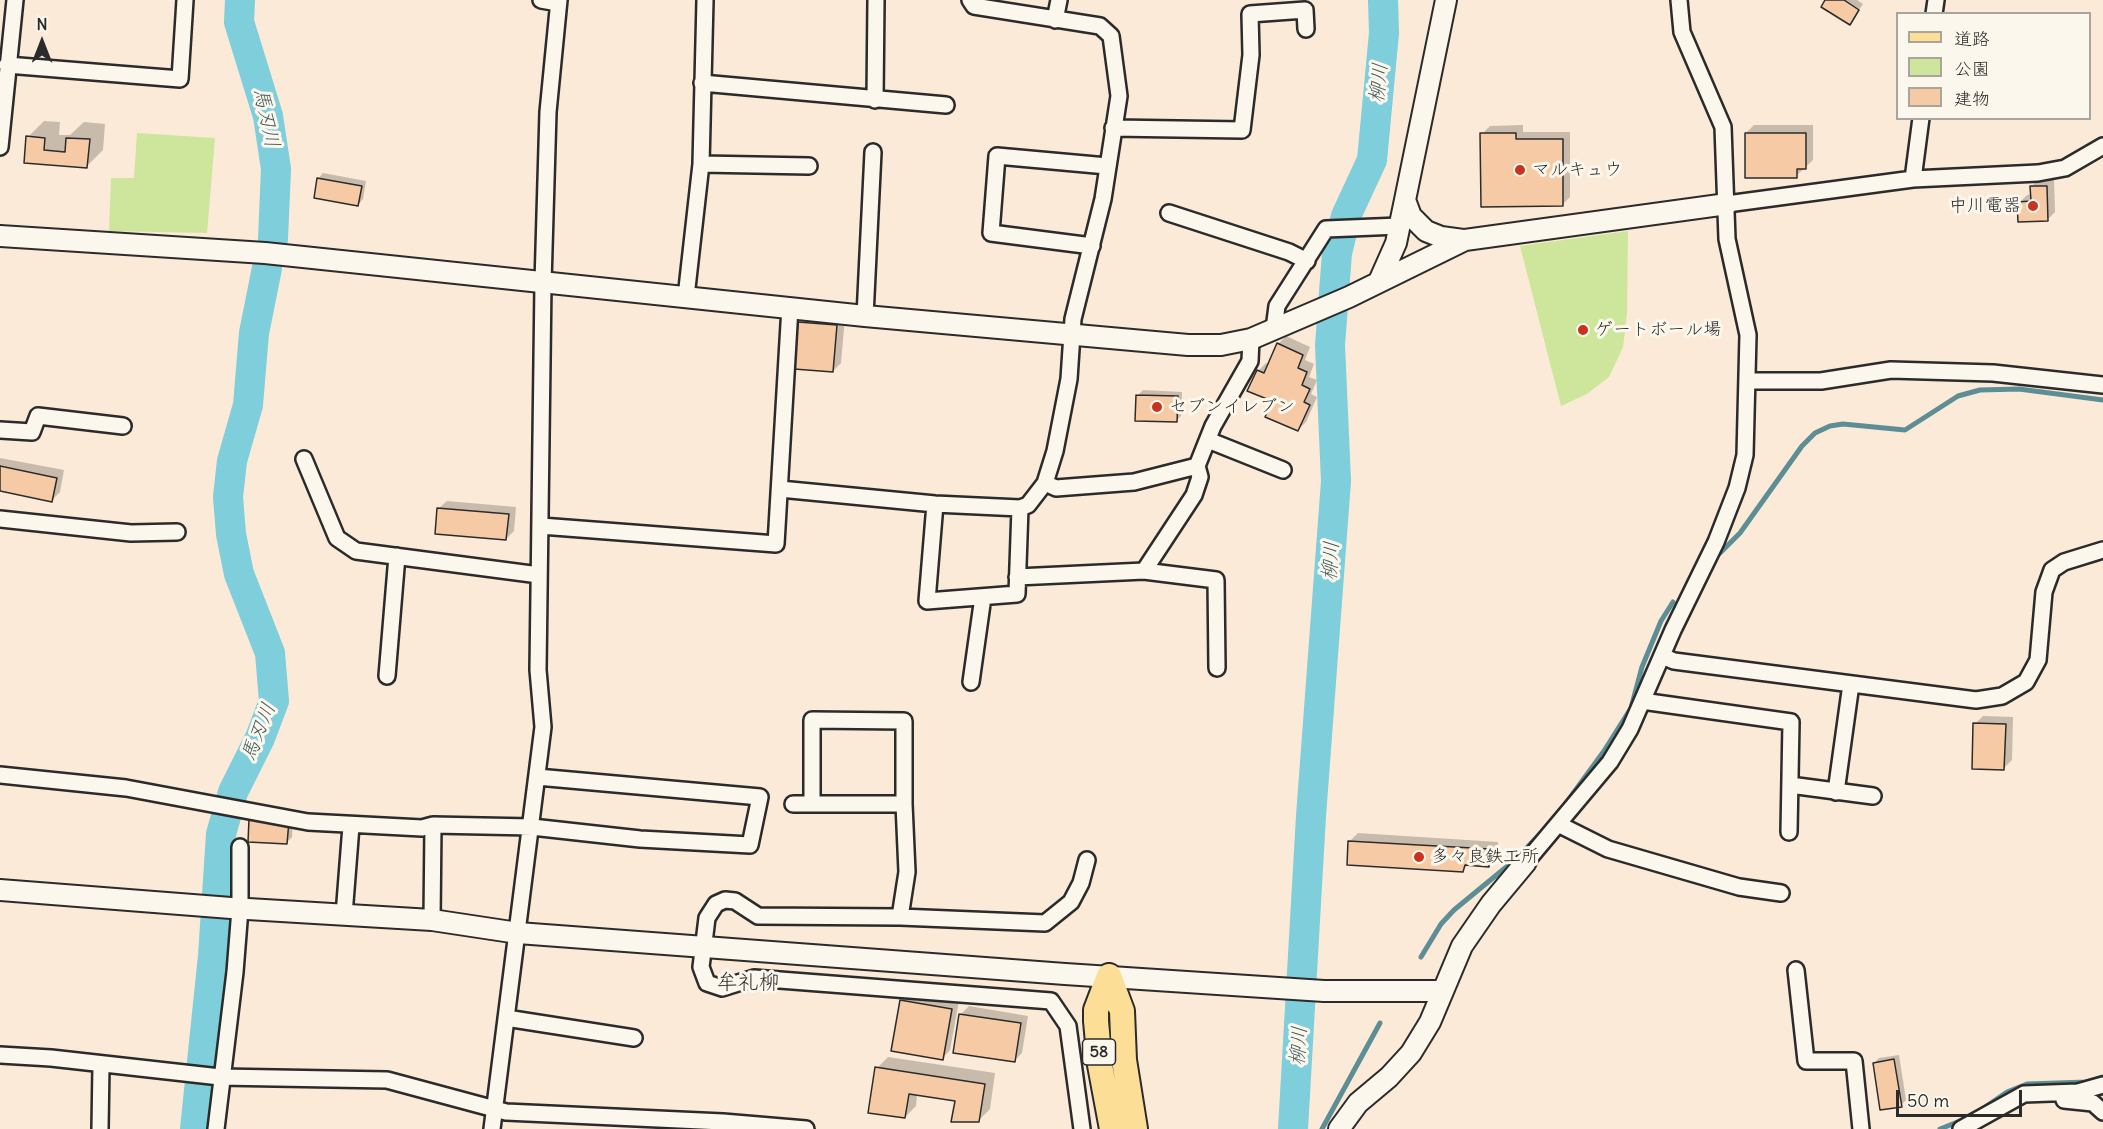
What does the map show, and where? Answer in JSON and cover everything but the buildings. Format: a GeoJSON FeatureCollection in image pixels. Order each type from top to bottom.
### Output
{"type":"FeatureCollection","features":[{"type":"Feature","properties":{"kind":"main road","name":"58"},"geometry":{"type":"LineString","coordinates":[[1109,976],[1096,1010],[1096,1022],[1100,1065],[1112,1129]]}},
{"type":"Feature","properties":{"kind":"main road","name":"58"},"geometry":{"type":"LineString","coordinates":[[1109,976],[1122,1011],[1124,1060],[1135,1129]]}},
{"type":"Feature","properties":{"kind":"street"},"geometry":{"type":"LineString","coordinates":[[0,147],[15,0]]}},
{"type":"Feature","properties":{"kind":"street"},"geometry":{"type":"LineString","coordinates":[[7,65],[180,79],[185,0]]}},
{"type":"Feature","properties":{"kind":"street"},"geometry":{"type":"LineString","coordinates":[[492,1129],[543,727],[538,670],[543,283],[548,112],[559,2],[541,0]]}},
{"type":"Feature","properties":{"kind":"street"},"geometry":{"type":"LineString","coordinates":[[686,297],[701,164],[705,0]]}},
{"type":"Feature","properties":{"kind":"street"},"geometry":{"type":"LineString","coordinates":[[875,100],[876,0]]}},
{"type":"Feature","properties":{"kind":"street"},"geometry":{"type":"LineString","coordinates":[[780,489],[935,504],[1020,508],[1028,505],[1045,483],[1055,451],[1069,379],[1072,334],[1107,166],[1119,81],[1111,36],[1100,26],[974,6],[970,0]]}},
{"type":"Feature","properties":{"kind":"street"},"geometry":{"type":"LineString","coordinates":[[1055,20],[1059,0]]}},
{"type":"Feature","properties":{"kind":"street"},"geometry":{"type":"LineString","coordinates":[[1380,279],[1389,264],[1400,226],[1446,0]]}},
{"type":"Feature","properties":{"kind":"street"},"geometry":{"type":"LineString","coordinates":[[1339,1129],[1354,1108],[1411,1053],[1430,1022],[1462,946],[1491,904],[1610,762],[1630,729],[1698,582],[1737,488],[1745,455],[1748,335],[1726,239],[1727,204],[1723,127],[1682,32],[1679,0]]}},
{"type":"Feature","properties":{"kind":"street"},"geometry":{"type":"LineString","coordinates":[[1113,128],[1242,130],[1251,55],[1250,14],[1305,10],[1306,29]]}},
{"type":"Feature","properties":{"kind":"street"},"geometry":{"type":"LineString","coordinates":[[702,82],[946,105]]}},
{"type":"Feature","properties":{"kind":"street"},"geometry":{"type":"LineString","coordinates":[[1914,179],[1921,120]]}},
{"type":"Feature","properties":{"kind":"street"},"geometry":{"type":"LineString","coordinates":[[1405,200],[1411,216],[1426,231],[1441,237],[1465,240],[1914,179],[2047,171],[2065,168],[2103,146]]}},
{"type":"Feature","properties":{"kind":"street"},"geometry":{"type":"LineString","coordinates":[[866,316],[873,152]]}},
{"type":"Feature","properties":{"kind":"street"},"geometry":{"type":"LineString","coordinates":[[1092,246],[991,233],[997,156],[1107,166]]}},
{"type":"Feature","properties":{"kind":"street"},"geometry":{"type":"LineString","coordinates":[[701,164],[809,166]]}},
{"type":"Feature","properties":{"kind":"street"},"geometry":{"type":"LineString","coordinates":[[1169,213],[1289,252],[1307,261]]}},
{"type":"Feature","properties":{"kind":"street"},"geometry":{"type":"LineString","coordinates":[[1274,328],[1277,306],[1326,229],[1400,226]]}},
{"type":"Feature","properties":{"kind":"street"},"geometry":{"type":"LineString","coordinates":[[0,236],[265,253],[866,316],[1188,345],[1221,345],[1251,339],[1349,297],[1380,279],[1465,240]]}},
{"type":"Feature","properties":{"kind":"street"},"geometry":{"type":"LineString","coordinates":[[541,526],[776,544],[790,307]]}},
{"type":"Feature","properties":{"kind":"street"},"geometry":{"type":"LineString","coordinates":[[1144,571],[1194,495],[1200,477],[1197,466],[1208,440],[1250,361],[1251,339]]}},
{"type":"Feature","properties":{"kind":"street"},"geometry":{"type":"LineString","coordinates":[[1748,381],[1821,381],[1891,370],[1993,373],[2103,385]]}},
{"type":"Feature","properties":{"kind":"street"},"geometry":{"type":"LineString","coordinates":[[0,430],[32,432],[38,416],[123,426]]}},
{"type":"Feature","properties":{"kind":"street"},"geometry":{"type":"LineString","coordinates":[[1208,440],[1283,470]]}},
{"type":"Feature","properties":{"kind":"street"},"geometry":{"type":"LineString","coordinates":[[304,459],[337,538],[356,551],[539,575]]}},
{"type":"Feature","properties":{"kind":"street"},"geometry":{"type":"LineString","coordinates":[[1045,483],[1056,488],[1134,482],[1197,466]]}},
{"type":"Feature","properties":{"kind":"street"},"geometry":{"type":"LineString","coordinates":[[935,504],[927,601],[1017,594],[1020,508]]}},
{"type":"Feature","properties":{"kind":"street"},"geometry":{"type":"LineString","coordinates":[[0,519],[131,533],[177,532]]}},
{"type":"Feature","properties":{"kind":"street"},"geometry":{"type":"LineString","coordinates":[[1662,656],[1674,661],[1976,700],[2002,696],[2026,682],[2038,660],[2044,592],[2052,570],[2064,562],[2103,550]]}},
{"type":"Feature","properties":{"kind":"street"},"geometry":{"type":"LineString","coordinates":[[387,676],[398,556]]}},
{"type":"Feature","properties":{"kind":"street"},"geometry":{"type":"LineString","coordinates":[[1017,577],[1144,571],[1216,580],[1217,668]]}},
{"type":"Feature","properties":{"kind":"street"},"geometry":{"type":"LineString","coordinates":[[970,681],[983,597]]}},
{"type":"Feature","properties":{"kind":"street"},"geometry":{"type":"LineString","coordinates":[[1836,792],[1851,684]]}},
{"type":"Feature","properties":{"kind":"street"},"geometry":{"type":"LineString","coordinates":[[1642,701],[1791,722],[1789,832]]}},
{"type":"Feature","properties":{"kind":"street"},"geometry":{"type":"LineString","coordinates":[[812,804],[812,720],[904,721],[907,872],[900,917]]}},
{"type":"Feature","properties":{"kind":"street"},"geometry":{"type":"LineString","coordinates":[[0,775],[126,788],[206,805],[308,822],[422,828],[433,825],[532,827],[640,838],[750,845],[760,797],[537,777]]}},
{"type":"Feature","properties":{"kind":"street"},"geometry":{"type":"LineString","coordinates":[[1790,786],[1873,796]]}},
{"type":"Feature","properties":{"kind":"street"},"geometry":{"type":"LineString","coordinates":[[793,804],[904,804]]}},
{"type":"Feature","properties":{"kind":"street"},"geometry":{"type":"LineString","coordinates":[[1558,824],[1608,849],[1739,887],[1781,893]]}},
{"type":"Feature","properties":{"kind":"street"},"geometry":{"type":"LineString","coordinates":[[432,920],[433,825]]}},
{"type":"Feature","properties":{"kind":"street"},"geometry":{"type":"LineString","coordinates":[[344,915],[351,826]]}},
{"type":"Feature","properties":{"kind":"street"},"geometry":{"type":"LineString","coordinates":[[216,1129],[240,847]]}},
{"type":"Feature","properties":{"kind":"street"},"geometry":{"type":"LineString","coordinates":[[1082,1129],[1068,1026],[1052,1001],[754,978],[729,988],[714,987],[703,976],[707,918],[710,910],[725,900],[735,901],[758,916],[900,917],[1045,923],[1071,902],[1081,883],[1087,860]]}},
{"type":"Feature","properties":{"kind":"street"},"geometry":{"type":"LineString","coordinates":[[0,890],[432,920],[518,933],[1109,976],[1324,991],[1442,991]]}},
{"type":"Feature","properties":{"kind":"street"},"geometry":{"type":"LineString","coordinates":[[1796,970],[1806,1061],[1854,1062],[1861,1129]]}},
{"type":"Feature","properties":{"kind":"street"},"geometry":{"type":"LineString","coordinates":[[506,1018],[634,1038]]}},
{"type":"Feature","properties":{"kind":"street"},"geometry":{"type":"LineString","coordinates":[[0,1055],[221,1077],[387,1080],[506,1112],[806,1129]]}},
{"type":"Feature","properties":{"kind":"street"},"geometry":{"type":"LineString","coordinates":[[100,1129],[101,1065]]}},
{"type":"Feature","properties":{"kind":"street"},"geometry":{"type":"LineString","coordinates":[[1961,1129],[2024,1094],[2078,1092],[2103,1085]]}},
{"type":"Feature","properties":{"kind":"street"},"geometry":{"type":"LineString","coordinates":[[2040,1092],[2054,1099],[2093,1103],[2103,1112]]}},
{"type":"Feature","properties":{"kind":"green space"},"geometry":{"type":"Polygon","coordinates":[[[137,133],[215,138],[207,233],[109,231],[111,178],[134,178],[137,133]]]}},
{"type":"Feature","properties":{"kind":"green space","name":"ゲートボール場"},"geometry":{"type":"Polygon","coordinates":[[[1628,231],[1627,314],[1623,347],[1609,377],[1587,394],[1561,406],[1520,246],[1628,231]]]}},
{"type":"Feature","properties":{"kind":"waterway","name":"馬刃川"},"geometry":{"type":"LineString","coordinates":[[240,0],[239,22],[268,116],[276,169],[273,239]]}},
{"type":"Feature","properties":{"kind":"waterway","name":"柳川"},"geometry":{"type":"LineString","coordinates":[[1293,1129],[1311,816],[1336,481],[1330,345],[1337,253],[1346,216],[1372,160],[1384,33],[1383,0]]}},
{"type":"Feature","properties":{"kind":"waterway","name":"馬刃川"},"geometry":{"type":"LineString","coordinates":[[195,1129],[213,956],[221,834],[233,792],[260,738],[274,701],[270,653],[239,574],[231,534],[228,497],[232,461],[248,405],[254,333],[267,268]]}},
{"type":"Feature","properties":{"kind":"waterway"},"geometry":{"type":"LineString","coordinates":[[1720,553],[1740,533],[1802,446],[1815,433],[1830,426],[1843,424],[1905,430],[1958,396],[1980,390],[2019,389],[2103,400]]}},
{"type":"Feature","properties":{"kind":"waterway"},"geometry":{"type":"LineString","coordinates":[[1566,803],[1604,751],[1631,708],[1642,667],[1661,621],[1673,602]]}},
{"type":"Feature","properties":{"kind":"waterway"},"geometry":{"type":"LineString","coordinates":[[1421,957],[1441,924],[1454,910],[1516,859],[1539,835]]}},
{"type":"Feature","properties":{"kind":"waterway"},"geometry":{"type":"LineString","coordinates":[[1322,1129],[1380,1023]]}},
{"type":"Feature","properties":{"kind":"waterway"},"geometry":{"type":"LineString","coordinates":[[1978,1112],[2007,1092],[2027,1084],[2087,1082],[2103,1077]]}},
{"type":"Feature","properties":{"kind":"waterway"},"geometry":{"type":"LineString","coordinates":[[1940,1129],[1965,1119]]}},
{"type":"Feature","properties":{"kind":"place","name":"マルキュウ"},"geometry":{"type":"Point","coordinates":[1520,170]}},
{"type":"Feature","properties":{"kind":"place","name":"中川電器"},"geometry":{"type":"Point","coordinates":[2033,206]}},
{"type":"Feature","properties":{"kind":"place","name":"ゲートボール場"},"geometry":{"type":"Point","coordinates":[1583,330]}},
{"type":"Feature","properties":{"kind":"place","name":"セブンイレブン"},"geometry":{"type":"Point","coordinates":[1157,407]}},
{"type":"Feature","properties":{"kind":"place","name":"多々良鉄工所"},"geometry":{"type":"Point","coordinates":[1419,857]}},
{"type":"Feature","properties":{"kind":"district","name":"牟礼柳"},"geometry":{"type":"Point","coordinates":[748,983]}}]}
